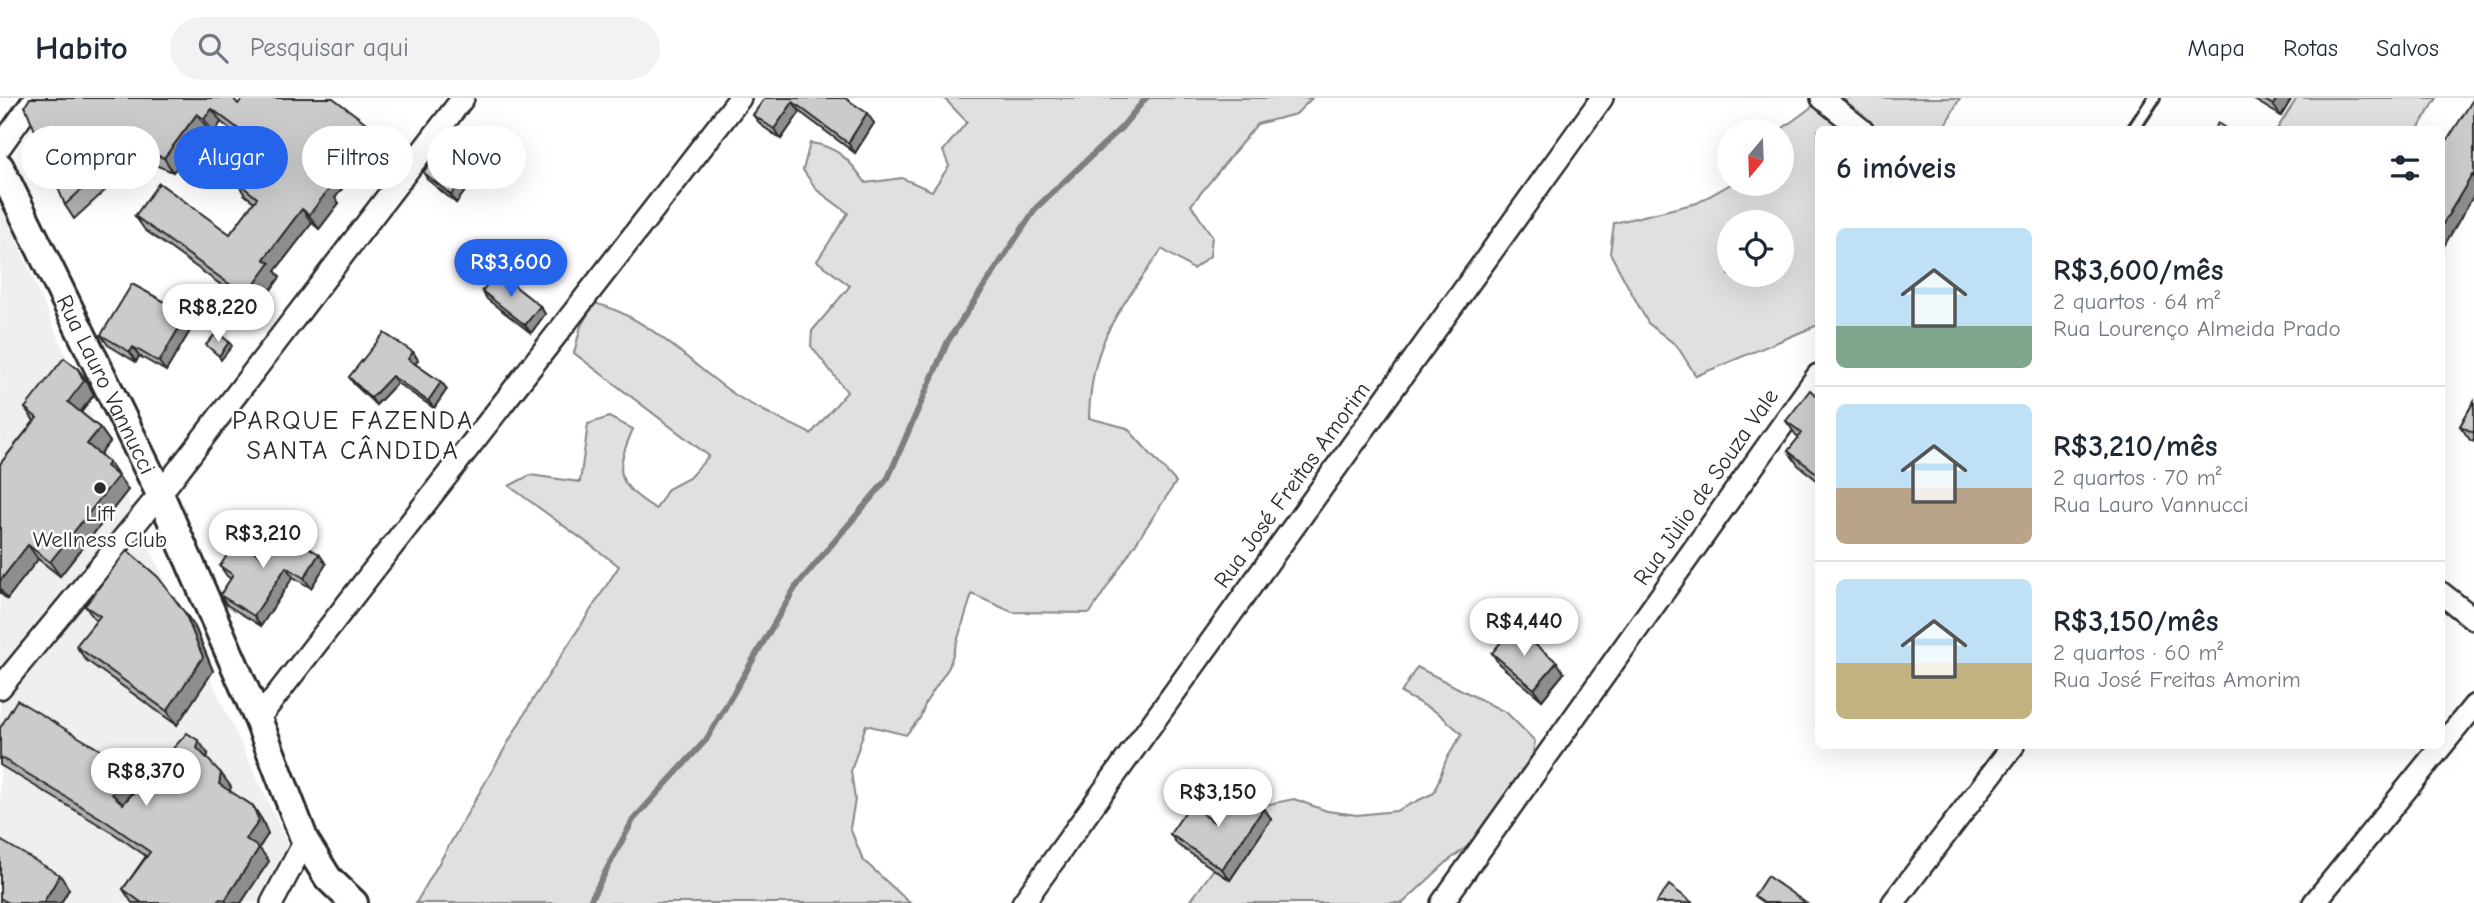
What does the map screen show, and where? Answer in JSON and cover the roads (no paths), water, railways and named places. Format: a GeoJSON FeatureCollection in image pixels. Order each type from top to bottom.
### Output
{"type":"FeatureCollection","features":[{"type":"Feature","properties":{"kind":"street"},"geometry":{"type":"LineString","coordinates":[[0,147],[35,98]]}},
{"type":"Feature","properties":{"kind":"street"},"geometry":{"type":"LineString","coordinates":[[0,688],[160,494],[463,98]]}},
{"type":"Feature","properties":{"kind":"street"},"geometry":{"type":"LineString","coordinates":[[258,719],[740,98]]}},
{"type":"Feature","properties":{"kind":"street","name":"Rua José Freitas Amorim"},"geometry":{"type":"LineString","coordinates":[[1023,903],[1602,98]]}},
{"type":"Feature","properties":{"kind":"street"},"geometry":{"type":"LineString","coordinates":[[1822,98],[1857,126]]}},
{"type":"Feature","properties":{"kind":"street","name":"Rua Lauro Vannucci"},"geometry":{"type":"LineString","coordinates":[[0,167],[160,494],[258,719],[304,841],[328,878],[354,903]]}},
{"type":"Feature","properties":{"kind":"street","name":"Rua Jùlio de Souza Vale"},"geometry":{"type":"LineString","coordinates":[[1442,903],[1815,379]]}},
{"type":"Feature","properties":{"kind":"street"},"geometry":{"type":"LineString","coordinates":[[2445,596],[2474,619]]}},
{"type":"Feature","properties":{"kind":"street"},"geometry":{"type":"LineString","coordinates":[[2445,742],[2474,706]]}},
{"type":"Feature","properties":{"kind":"street"},"geometry":{"type":"LineString","coordinates":[[1893,903],[2011,749]]}},
{"type":"Feature","properties":{"kind":"street"},"geometry":{"type":"LineString","coordinates":[[2314,903],[2439,749]]}},
{"type":"Feature","properties":{"kind":"street"},"geometry":{"type":"LineString","coordinates":[[272,903],[304,841]]}},
{"type":"Feature","properties":{"kind":"lane"},"geometry":{"type":"LineString","coordinates":[[2136,126],[2154,98]]}},
{"type":"Feature","properties":{"kind":"waterway"},"geometry":{"type":"LineString","coordinates":[[589,903],[633,820],[706,740],[795,588],[888,478],[948,341],[1036,208],[1121,128],[1146,98]]}},
{"type":"Feature","properties":{"kind":"place","name":"Lift Wellness Club"},"geometry":{"type":"Point","coordinates":[100,488]}},
{"type":"Feature","properties":{"kind":"district","name":"PARQUE FAZENDA SANTA CÂNDIDA"},"geometry":{"type":"Point","coordinates":[353,436]}}]}
